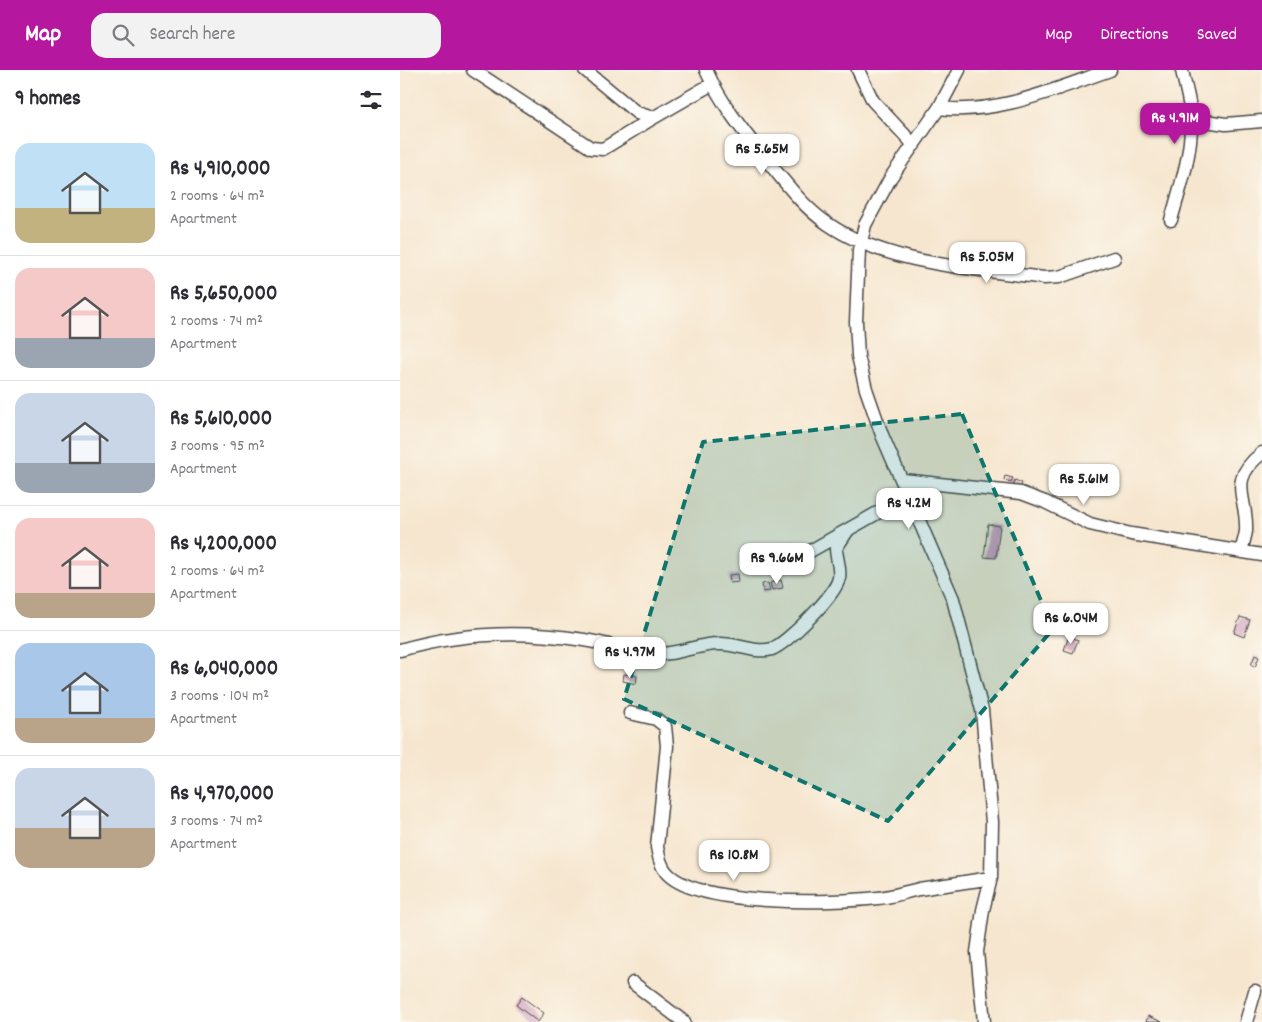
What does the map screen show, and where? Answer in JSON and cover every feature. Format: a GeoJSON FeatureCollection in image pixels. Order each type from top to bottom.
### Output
{"type":"FeatureCollection","features":[{"type":"Feature","properties":{"kind":"street"},"geometry":{"type":"LineString","coordinates":[[473,70],[591,148],[603,149],[712,84]]}},
{"type":"Feature","properties":{"kind":"street"},"geometry":{"type":"LineString","coordinates":[[585,70],[637,112],[653,118]]}},
{"type":"Feature","properties":{"kind":"street"},"geometry":{"type":"LineString","coordinates":[[706,70],[712,84],[740,127],[792,191],[828,224],[861,242],[903,256],[947,265],[1044,278],[1059,277],[1114,258]]}},
{"type":"Feature","properties":{"kind":"street"},"geometry":{"type":"LineString","coordinates":[[858,70],[872,101],[914,145]]}},
{"type":"Feature","properties":{"kind":"street"},"geometry":{"type":"LineString","coordinates":[[958,70],[939,108],[877,203],[861,242],[856,283],[858,356],[866,389],[882,435],[953,599],[982,710],[992,822],[991,878],[983,910],[977,952],[984,1022]]}},
{"type":"Feature","properties":{"kind":"street"},"geometry":{"type":"LineString","coordinates":[[939,108],[957,110],[1006,104],[1027,99],[1110,70]]}},
{"type":"Feature","properties":{"kind":"street"},"geometry":{"type":"LineString","coordinates":[[1171,220],[1187,161],[1191,119],[1182,70]]}},
{"type":"Feature","properties":{"kind":"street"},"geometry":{"type":"LineString","coordinates":[[1191,119],[1226,124],[1262,121]]}},
{"type":"Feature","properties":{"kind":"street"},"geometry":{"type":"LineString","coordinates":[[1241,551],[1246,531],[1241,488],[1243,477],[1246,467],[1262,453]]}},
{"type":"Feature","properties":{"kind":"street"},"geometry":{"type":"LineString","coordinates":[[903,480],[986,488],[1021,494],[1045,502],[1090,524],[1131,534],[1262,555]]}},
{"type":"Feature","properties":{"kind":"street"},"geometry":{"type":"LineString","coordinates":[[805,554],[909,495]]}},
{"type":"Feature","properties":{"kind":"street"},"geometry":{"type":"LineString","coordinates":[[400,650],[449,638],[508,633],[582,640],[659,654],[717,644],[758,650],[773,648],[796,630],[835,589],[839,578],[836,548],[848,530]]}},
{"type":"Feature","properties":{"kind":"street"},"geometry":{"type":"LineString","coordinates":[[630,713],[656,719],[665,726],[667,746],[657,848],[659,862],[668,874],[682,882],[704,890],[760,900],[842,902],[881,898],[919,889],[991,878]]}},
{"type":"Feature","properties":{"kind":"street"},"geometry":{"type":"LineString","coordinates":[[633,982],[684,1022]]}},
{"type":"Feature","properties":{"kind":"street"},"geometry":{"type":"LineString","coordinates":[[1246,1022],[1254,991]]}},
{"type":"Feature","properties":{"kind":"highlighted area"},"geometry":{"type":"Polygon","coordinates":[[[962,414],[1053,629],[888,821],[624,699],[703,442],[962,414]]]}},
{"type":"Feature","properties":{"kind":"building"},"geometry":{"type":"Polygon","coordinates":[[[1005,476],[1013,478],[1011,482],[1004,480],[1005,476]]]}},
{"type":"Feature","properties":{"kind":"building"},"geometry":{"type":"Polygon","coordinates":[[[1015,480],[1022,483],[1020,488],[1013,484],[1015,480]]]}},
{"type":"Feature","properties":{"kind":"building"},"geometry":{"type":"Polygon","coordinates":[[[988,524],[1000,526],[996,558],[984,557],[988,524]]]}},
{"type":"Feature","properties":{"kind":"building"},"geometry":{"type":"Polygon","coordinates":[[[738,574],[739,582],[730,583],[729,575],[738,574]]]}},
{"type":"Feature","properties":{"kind":"building"},"geometry":{"type":"Polygon","coordinates":[[[781,580],[783,588],[772,590],[770,583],[781,580]]]}},
{"type":"Feature","properties":{"kind":"building"},"geometry":{"type":"Polygon","coordinates":[[[768,583],[770,591],[763,592],[762,584],[768,583]]]}},
{"type":"Feature","properties":{"kind":"building"},"geometry":{"type":"Polygon","coordinates":[[[1240,617],[1250,620],[1244,637],[1234,633],[1240,617]]]}},
{"type":"Feature","properties":{"kind":"building"},"geometry":{"type":"Polygon","coordinates":[[[1069,636],[1078,640],[1073,653],[1064,650],[1069,636]]]}},
{"type":"Feature","properties":{"kind":"building"},"geometry":{"type":"Polygon","coordinates":[[[1255,655],[1259,657],[1255,667],[1251,665],[1255,655]]]}},
{"type":"Feature","properties":{"kind":"building"},"geometry":{"type":"Polygon","coordinates":[[[624,674],[637,676],[636,684],[623,681],[624,674]]]}},
{"type":"Feature","properties":{"kind":"building"},"geometry":{"type":"Polygon","coordinates":[[[522,997],[544,1013],[538,1022],[516,1005],[522,997]]]}},
{"type":"Feature","properties":{"kind":"building"},"geometry":{"type":"Polygon","coordinates":[[[1148,1016],[1162,1022],[1146,1022],[1148,1016]]]}}]}
